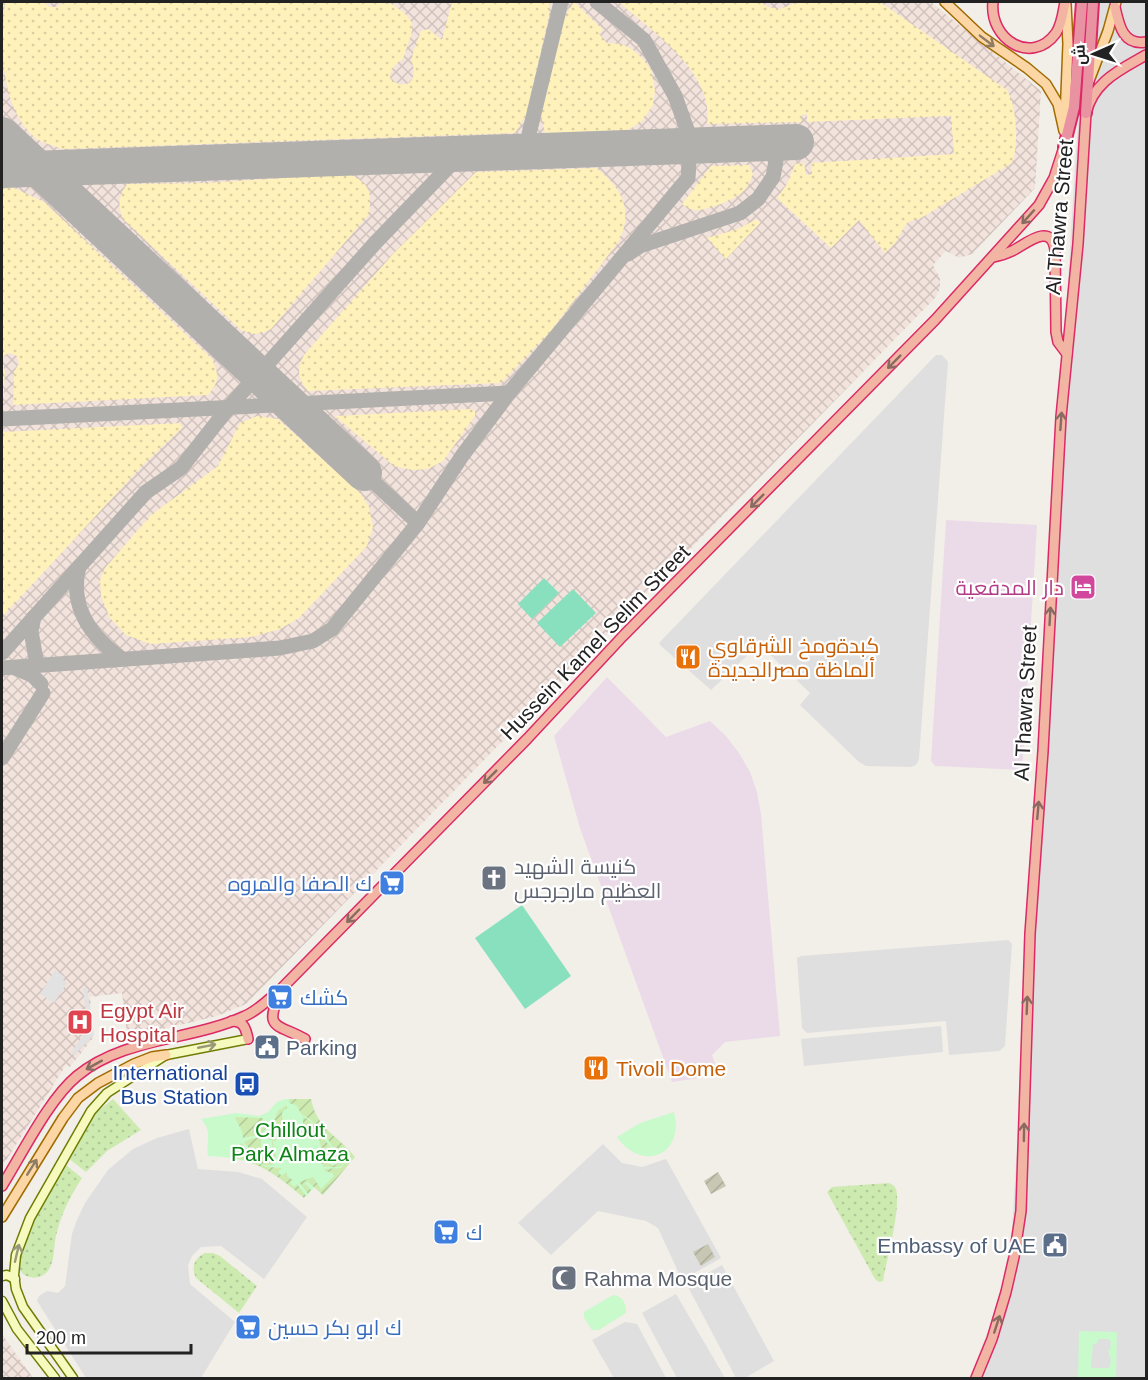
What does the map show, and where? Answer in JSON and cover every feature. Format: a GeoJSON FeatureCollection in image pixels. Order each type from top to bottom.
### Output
{"type":"FeatureCollection","features":[{"type":"Feature","properties":{"kind":"highway"},"geometry":{"type":"LineString","coordinates":[[993,2],[993,19],[1000,33],[1017,45],[1032,47],[1047,41],[1054,34],[1060,26],[1066,2]]}},
{"type":"Feature","properties":{"kind":"highway"},"geometry":{"type":"LineString","coordinates":[[1082,2],[1086,22]]}},
{"type":"Feature","properties":{"kind":"highway"},"geometry":{"type":"LineString","coordinates":[[1086,22],[1093,2]]}},
{"type":"Feature","properties":{"kind":"highway"},"geometry":{"type":"LineString","coordinates":[[1115,4],[1120,29],[1124,36],[1134,42],[1146,42]]}},
{"type":"Feature","properties":{"kind":"highway","name":"Al Thawra Street"},"geometry":{"type":"LineString","coordinates":[[976,1378],[992,1339],[1006,1293],[1021,1211],[1029,933],[1043,751],[1060,429],[1078,244],[1087,86],[1086,22]]}},
{"type":"Feature","properties":{"kind":"highway","name":"Al Thawra Street"},"geometry":{"type":"LineString","coordinates":[[1064,147],[1074,107],[1086,22]]}},
{"type":"Feature","properties":{"kind":"highway"},"geometry":{"type":"LineString","coordinates":[[1086,113],[1092,97],[1102,83],[1146,55]]}},
{"type":"Feature","properties":{"kind":"highway","name":"Hussein Kamel Selim Street"},"geometry":{"type":"LineString","coordinates":[[2,1186],[59,1095],[83,1072],[101,1061],[139,1046],[231,1021],[248,1014],[282,988],[527,739],[623,636],[935,320],[1042,200],[1054,178],[1064,147]]}},
{"type":"Feature","properties":{"kind":"highway"},"geometry":{"type":"LineString","coordinates":[[991,258],[1013,251],[1040,236],[1046,236],[1052,241],[1055,250],[1056,332],[1058,342],[1067,354]]}},
{"type":"Feature","properties":{"kind":"highway"},"geometry":{"type":"LineString","coordinates":[[282,988],[273,1007],[273,1019],[281,1029],[305,1039]]}},
{"type":"Feature","properties":{"kind":"highway"},"geometry":{"type":"LineString","coordinates":[[231,1021],[242,1023],[248,1039]]}},
{"type":"Feature","properties":{"kind":"main road"},"geometry":{"type":"LineString","coordinates":[[945,2],[982,37],[1046,84],[1058,104],[1064,131]]}},
{"type":"Feature","properties":{"kind":"main road"},"geometry":{"type":"LineString","coordinates":[[1064,147],[1068,44],[1066,2]]}},
{"type":"Feature","properties":{"kind":"main road"},"geometry":{"type":"LineString","coordinates":[[1087,86],[1115,4]]}},
{"type":"Feature","properties":{"kind":"main road"},"geometry":{"type":"LineString","coordinates":[[2,1217],[63,1118],[90,1088],[138,1062],[248,1039]]}},
{"type":"Feature","properties":{"kind":"main road"},"geometry":{"type":"LineString","coordinates":[[73,1378],[23,1307],[15,1279],[16,1256],[26,1227],[91,1111],[115,1086],[166,1056]]}},
{"type":"Feature","properties":{"kind":"main road"},"geometry":{"type":"LineString","coordinates":[[2,1276],[7,1275],[15,1279]]}},
{"type":"Feature","properties":{"kind":"main road"},"geometry":{"type":"LineString","coordinates":[[2,1301],[17,1329],[55,1378]]}},
{"type":"Feature","properties":{"kind":"shaded area"},"geometry":{"type":"Polygon","coordinates":[[[2,2],[931,2],[1041,91],[1035,188],[972,254],[959,258],[946,251],[933,265],[940,278],[940,288],[936,297],[246,1004],[217,1016],[131,1037],[127,1034],[122,993],[90,997],[93,1038],[70,1067],[66,1065],[2,1167],[2,2]]]}},
{"type":"Feature","properties":{"kind":"shaded area"},"geometry":{"type":"Polygon","coordinates":[[[1087,2],[1146,2],[1146,1378],[970,1378],[995,1313],[1006,1272],[1012,1230],[1075,165],[1087,2]]]}},
{"type":"Feature","properties":{"kind":"shaded area"},"geometry":{"type":"Polygon","coordinates":[[[936,355],[942,355],[948,362],[919,759],[916,765],[911,767],[866,766],[859,762],[800,705],[810,693],[759,644],[711,690],[659,643],[936,355]]]}},
{"type":"Feature","properties":{"kind":"shaded area"},"geometry":{"type":"Polygon","coordinates":[[[946,520],[1037,525],[1022,770],[935,766],[931,761],[946,520]]]}},
{"type":"Feature","properties":{"kind":"shaded area"},"geometry":{"type":"Polygon","coordinates":[[[607,677],[666,737],[710,721],[739,753],[750,772],[757,792],[761,814],[780,1036],[725,1042],[712,1055],[719,1075],[672,1082],[580,828],[554,736],[607,677]]]}},
{"type":"Feature","properties":{"kind":"shaded area"},"geometry":{"type":"Polygon","coordinates":[[[1008,940],[1012,944],[1005,1046],[999,1051],[949,1055],[946,1021],[807,1033],[802,1028],[797,958],[801,956],[1008,940]]]}},
{"type":"Feature","properties":{"kind":"shaded area","name":"Egypt Air Hospital"},"geometry":{"type":"Polygon","coordinates":[[[55,970],[65,977],[63,980],[67,983],[54,1003],[40,994],[55,970]]]}},
{"type":"Feature","properties":{"kind":"shaded area","name":"Egypt Air Hospital"},"geometry":{"type":"Polygon","coordinates":[[[83,988],[87,988],[94,1035],[74,1055],[71,1053],[86,1031],[88,1032],[83,988]]]}},
{"type":"Feature","properties":{"kind":"shaded area"},"geometry":{"type":"Polygon","coordinates":[[[941,1026],[943,1052],[804,1066],[801,1039],[941,1026]]]}},
{"type":"Feature","properties":{"kind":"shaded area"},"geometry":{"type":"Polygon","coordinates":[[[189,1129],[198,1169],[238,1172],[262,1179],[307,1217],[264,1279],[221,1246],[201,1247],[192,1256],[188,1265],[190,1284],[235,1322],[201,1378],[86,1378],[37,1301],[39,1296],[47,1291],[58,1293],[65,1286],[72,1234],[77,1220],[85,1203],[108,1170],[133,1149],[157,1138],[189,1129]]]}},
{"type":"Feature","properties":{"kind":"shaded area"},"geometry":{"type":"Polygon","coordinates":[[[603,1144],[622,1163],[642,1167],[666,1159],[721,1258],[682,1280],[658,1228],[646,1221],[598,1211],[551,1255],[518,1223],[603,1144]]]}},
{"type":"Feature","properties":{"kind":"shaded area"},"geometry":{"type":"Polygon","coordinates":[[[718,1172],[726,1186],[711,1194],[704,1181],[718,1172]]]}},
{"type":"Feature","properties":{"kind":"shaded area"},"geometry":{"type":"Polygon","coordinates":[[[708,1244],[715,1257],[701,1266],[693,1252],[708,1244]]]}},
{"type":"Feature","properties":{"kind":"shaded area"},"geometry":{"type":"Polygon","coordinates":[[[722,1265],[774,1361],[745,1378],[736,1378],[687,1285],[722,1265]]]}},
{"type":"Feature","properties":{"kind":"shaded area"},"geometry":{"type":"Polygon","coordinates":[[[676,1294],[725,1378],[677,1378],[642,1313],[676,1294]]]}},
{"type":"Feature","properties":{"kind":"shaded area"},"geometry":{"type":"Polygon","coordinates":[[[625,1322],[637,1324],[666,1378],[614,1378],[592,1340],[625,1322]]]}},
{"type":"Feature","properties":{"kind":"shaded area"},"geometry":{"type":"Polygon","coordinates":[[[2,1334],[33,1378],[2,1378],[2,1334]]]}},
{"type":"Feature","properties":{"kind":"green space"},"geometry":{"type":"Polygon","coordinates":[[[544,578],[559,593],[532,619],[518,604],[544,578]]]}},
{"type":"Feature","properties":{"kind":"green space"},"geometry":{"type":"Polygon","coordinates":[[[573,589],[596,613],[560,647],[537,623],[573,589]]]}},
{"type":"Feature","properties":{"kind":"green space"},"geometry":{"type":"Polygon","coordinates":[[[522,905],[571,976],[525,1009],[475,938],[522,905]]]}},
{"type":"Feature","properties":{"kind":"green space"},"geometry":{"type":"Polygon","coordinates":[[[113,1099],[141,1130],[107,1151],[86,1172],[64,1155],[93,1115],[113,1099]]]}},
{"type":"Feature","properties":{"kind":"green space","name":"Chillout Park Almaza"},"geometry":{"type":"Polygon","coordinates":[[[285,1099],[311,1099],[323,1125],[354,1156],[323,1195],[315,1187],[304,1198],[281,1179],[261,1167],[238,1159],[208,1156],[208,1133],[201,1119],[236,1113],[259,1116],[268,1112],[277,1102],[285,1099]]]}},
{"type":"Feature","properties":{"kind":"green space"},"geometry":{"type":"Polygon","coordinates":[[[289,1099],[311,1099],[323,1125],[355,1157],[323,1195],[307,1181],[303,1185],[306,1184],[311,1190],[308,1194],[299,1182],[313,1177],[321,1189],[334,1176],[324,1169],[341,1168],[347,1157],[344,1152],[332,1146],[324,1133],[310,1119],[302,1115],[296,1105],[289,1103],[289,1099]]]}},
{"type":"Feature","properties":{"kind":"green space"},"geometry":{"type":"Polygon","coordinates":[[[287,1105],[282,1115],[287,1122],[288,1129],[280,1134],[272,1126],[278,1111],[287,1105]]]}},
{"type":"Feature","properties":{"kind":"green space"},"geometry":{"type":"Polygon","coordinates":[[[674,1112],[676,1127],[673,1139],[659,1154],[649,1156],[638,1154],[627,1148],[617,1137],[640,1123],[674,1112]]]}},
{"type":"Feature","properties":{"kind":"green space"},"geometry":{"type":"Polygon","coordinates":[[[235,1117],[262,1118],[269,1126],[259,1135],[243,1138],[235,1117]]]}},
{"type":"Feature","properties":{"kind":"green space"},"geometry":{"type":"Polygon","coordinates":[[[303,1117],[315,1126],[330,1146],[343,1153],[346,1159],[342,1165],[337,1167],[324,1167],[319,1159],[321,1152],[328,1157],[328,1161],[333,1166],[340,1162],[341,1156],[335,1152],[329,1155],[321,1151],[316,1135],[303,1127],[303,1117]]]}},
{"type":"Feature","properties":{"kind":"green space"},"geometry":{"type":"Polygon","coordinates":[[[253,1138],[263,1138],[261,1156],[267,1157],[270,1161],[269,1158],[273,1156],[272,1141],[269,1138],[276,1138],[276,1141],[273,1141],[276,1157],[272,1161],[274,1165],[259,1162],[244,1142],[253,1138]]]}},
{"type":"Feature","properties":{"kind":"green space"},"geometry":{"type":"Polygon","coordinates":[[[242,1143],[258,1163],[267,1167],[282,1168],[278,1172],[282,1176],[286,1172],[293,1180],[290,1183],[294,1187],[297,1184],[306,1196],[304,1198],[281,1179],[255,1164],[235,1158],[235,1149],[242,1143]]]}},
{"type":"Feature","properties":{"kind":"green space"},"geometry":{"type":"Polygon","coordinates":[[[60,1160],[82,1178],[61,1218],[50,1268],[35,1278],[26,1276],[21,1272],[18,1263],[23,1229],[32,1205],[60,1160]]]}},
{"type":"Feature","properties":{"kind":"green space"},"geometry":{"type":"Polygon","coordinates":[[[889,1183],[896,1189],[897,1207],[883,1281],[879,1282],[875,1279],[827,1192],[832,1187],[889,1183]]]}},
{"type":"Feature","properties":{"kind":"green space"},"geometry":{"type":"Polygon","coordinates":[[[205,1253],[220,1256],[257,1286],[239,1313],[196,1278],[194,1263],[205,1253]]]}},
{"type":"Feature","properties":{"kind":"green space"},"geometry":{"type":"Polygon","coordinates":[[[613,1295],[623,1301],[626,1313],[599,1330],[592,1330],[584,1318],[584,1312],[613,1295]]]}},
{"type":"Feature","properties":{"kind":"green space"},"geometry":{"type":"Polygon","coordinates":[[[1079,1331],[1117,1332],[1116,1378],[1078,1378],[1079,1331]],[[1099,1339],[1096,1344],[1093,1344],[1092,1368],[1109,1368],[1111,1360],[1108,1351],[1111,1342],[1108,1339],[1099,1339]]]}},
{"type":"Feature","properties":{"kind":"sand"},"geometry":{"type":"Polygon","coordinates":[[[5,2],[43,2],[50,7],[57,7],[64,2],[388,2],[406,15],[412,25],[403,59],[391,72],[390,78],[401,84],[408,84],[413,78],[412,61],[421,31],[428,29],[442,40],[452,2],[549,2],[549,16],[526,115],[515,133],[63,149],[33,136],[24,126],[10,98],[3,51],[5,2]]]}},
{"type":"Feature","properties":{"kind":"sand"},"geometry":{"type":"Polygon","coordinates":[[[574,2],[603,30],[599,34],[607,43],[621,44],[632,49],[651,70],[655,90],[653,105],[642,121],[628,130],[545,133],[541,114],[544,96],[563,20],[574,2]]]}},
{"type":"Feature","properties":{"kind":"sand"},"geometry":{"type":"Polygon","coordinates":[[[619,2],[761,2],[768,7],[780,9],[798,2],[880,2],[1007,90],[1013,106],[1016,126],[1016,146],[1012,163],[921,218],[909,222],[885,253],[859,220],[831,248],[777,198],[787,184],[795,164],[804,163],[806,175],[812,174],[811,163],[954,154],[951,116],[807,122],[807,114],[801,115],[801,122],[707,124],[707,105],[692,71],[664,40],[619,2]]]}},
{"type":"Feature","properties":{"kind":"sand"},"geometry":{"type":"Polygon","coordinates":[[[749,165],[752,177],[746,188],[736,197],[699,210],[682,204],[711,166],[749,165]]]}},
{"type":"Feature","properties":{"kind":"sand"},"geometry":{"type":"Polygon","coordinates":[[[596,168],[618,191],[625,209],[623,230],[619,241],[550,332],[501,383],[308,391],[300,378],[299,369],[304,355],[393,254],[476,172],[596,168]]]}},
{"type":"Feature","properties":{"kind":"sand"},"geometry":{"type":"Polygon","coordinates":[[[349,174],[361,181],[368,189],[369,214],[271,329],[260,333],[241,330],[123,219],[120,209],[122,193],[127,184],[206,183],[349,174]]]}},
{"type":"Feature","properties":{"kind":"sand"},"geometry":{"type":"Polygon","coordinates":[[[14,188],[44,202],[212,359],[217,378],[215,386],[208,395],[13,405],[14,372],[19,363],[17,356],[10,353],[2,360],[2,189],[14,188]]]}},
{"type":"Feature","properties":{"kind":"sand"},"geometry":{"type":"Polygon","coordinates":[[[757,219],[760,223],[726,259],[707,238],[738,229],[757,219]]]}},
{"type":"Feature","properties":{"kind":"sand"},"geometry":{"type":"Polygon","coordinates":[[[2,360],[5,372],[3,405],[2,405],[2,360]]]}},
{"type":"Feature","properties":{"kind":"sand"},"geometry":{"type":"Polygon","coordinates":[[[471,409],[475,411],[475,416],[443,461],[428,469],[412,470],[394,466],[335,416],[471,409]]]}},
{"type":"Feature","properties":{"kind":"sand"},"geometry":{"type":"Polygon","coordinates":[[[257,416],[278,419],[361,494],[369,507],[373,527],[367,546],[299,618],[280,629],[251,637],[151,644],[126,635],[110,618],[101,596],[100,580],[105,568],[151,515],[218,466],[240,423],[257,416]]]}},
{"type":"Feature","properties":{"kind":"sand"},"geometry":{"type":"Polygon","coordinates":[[[180,423],[182,428],[142,466],[2,617],[2,432],[180,423]]]}},
{"type":"Feature","properties":{"kind":"taxiway"},"geometry":{"type":"LineString","coordinates":[[529,134],[561,2]]}},
{"type":"Feature","properties":{"kind":"taxiway"},"geometry":{"type":"LineString","coordinates":[[597,2],[644,40],[675,96],[693,146]]}},
{"type":"Feature","properties":{"kind":"taxiway"},"geometry":{"type":"LineString","coordinates":[[628,254],[640,246],[740,213],[758,199],[773,177],[776,161],[762,143]]}},
{"type":"Feature","properties":{"kind":"taxiway"},"geometry":{"type":"LineString","coordinates":[[2,668],[280,648],[313,641],[332,629],[418,523],[462,456],[509,393],[688,178],[689,163],[685,152],[671,146]]}},
{"type":"Feature","properties":{"kind":"taxiway"},"geometry":{"type":"LineString","coordinates":[[2,653],[146,492],[181,468],[229,407],[376,242],[462,153]]}},
{"type":"Feature","properties":{"kind":"taxiway"},"geometry":{"type":"LineString","coordinates":[[2,419],[509,393]]}},
{"type":"Feature","properties":{"kind":"taxiway"},"geometry":{"type":"LineString","coordinates":[[364,473],[418,523]]}},
{"type":"Feature","properties":{"kind":"taxiway"},"geometry":{"type":"LineString","coordinates":[[79,567],[77,595],[85,619],[101,641],[122,659]]}},
{"type":"Feature","properties":{"kind":"taxiway"},"geometry":{"type":"LineString","coordinates":[[34,617],[31,631],[37,665]]}},
{"type":"Feature","properties":{"kind":"taxiway"},"geometry":{"type":"LineString","coordinates":[[15,668],[32,675],[41,684]]}},
{"type":"Feature","properties":{"kind":"taxiway"},"geometry":{"type":"LineString","coordinates":[[2,758],[43,693]]}},
{"type":"Feature","properties":{"kind":"runway"},"geometry":{"type":"LineString","coordinates":[[2,135],[364,473]]}},
{"type":"Feature","properties":{"kind":"runway"},"geometry":{"type":"LineString","coordinates":[[2,170],[796,142]]}},
{"type":"Feature","properties":{"kind":"place","name":"دار المدفعية"},"geometry":{"type":"Point","coordinates":[1083,587]}},
{"type":"Feature","properties":{"kind":"place","name":"كبدةومخ الشرقاوي ألماظة مصرالجديدة"},"geometry":{"type":"Point","coordinates":[688,657]}},
{"type":"Feature","properties":{"kind":"place","name":"كنيسة الشهيد العظيم مارجرجس"},"geometry":{"type":"Point","coordinates":[494,878]}},
{"type":"Feature","properties":{"kind":"place","name":"ك الصفا والمروه"},"geometry":{"type":"Point","coordinates":[392,883]}},
{"type":"Feature","properties":{"kind":"place","name":"كشك"},"geometry":{"type":"Point","coordinates":[280,997]}},
{"type":"Feature","properties":{"kind":"place","name":"Egypt Air Hospital"},"geometry":{"type":"Point","coordinates":[80,1022]}},
{"type":"Feature","properties":{"kind":"place","name":"Parking"},"geometry":{"type":"Point","coordinates":[267,1047]}},
{"type":"Feature","properties":{"kind":"place","name":"Tivoli Dome"},"geometry":{"type":"Point","coordinates":[596,1068]}},
{"type":"Feature","properties":{"kind":"place","name":"International Bus Station"},"geometry":{"type":"Point","coordinates":[247,1084]}},
{"type":"Feature","properties":{"kind":"place","name":"ك"},"geometry":{"type":"Point","coordinates":[446,1232]}},
{"type":"Feature","properties":{"kind":"place","name":"Embassy of UAE"},"geometry":{"type":"Point","coordinates":[1055,1245]}},
{"type":"Feature","properties":{"kind":"place","name":"Rahma Mosque"},"geometry":{"type":"Point","coordinates":[564,1278]}},
{"type":"Feature","properties":{"kind":"place","name":"ك ابو بكر حسين"},"geometry":{"type":"Point","coordinates":[248,1327]}}]}
